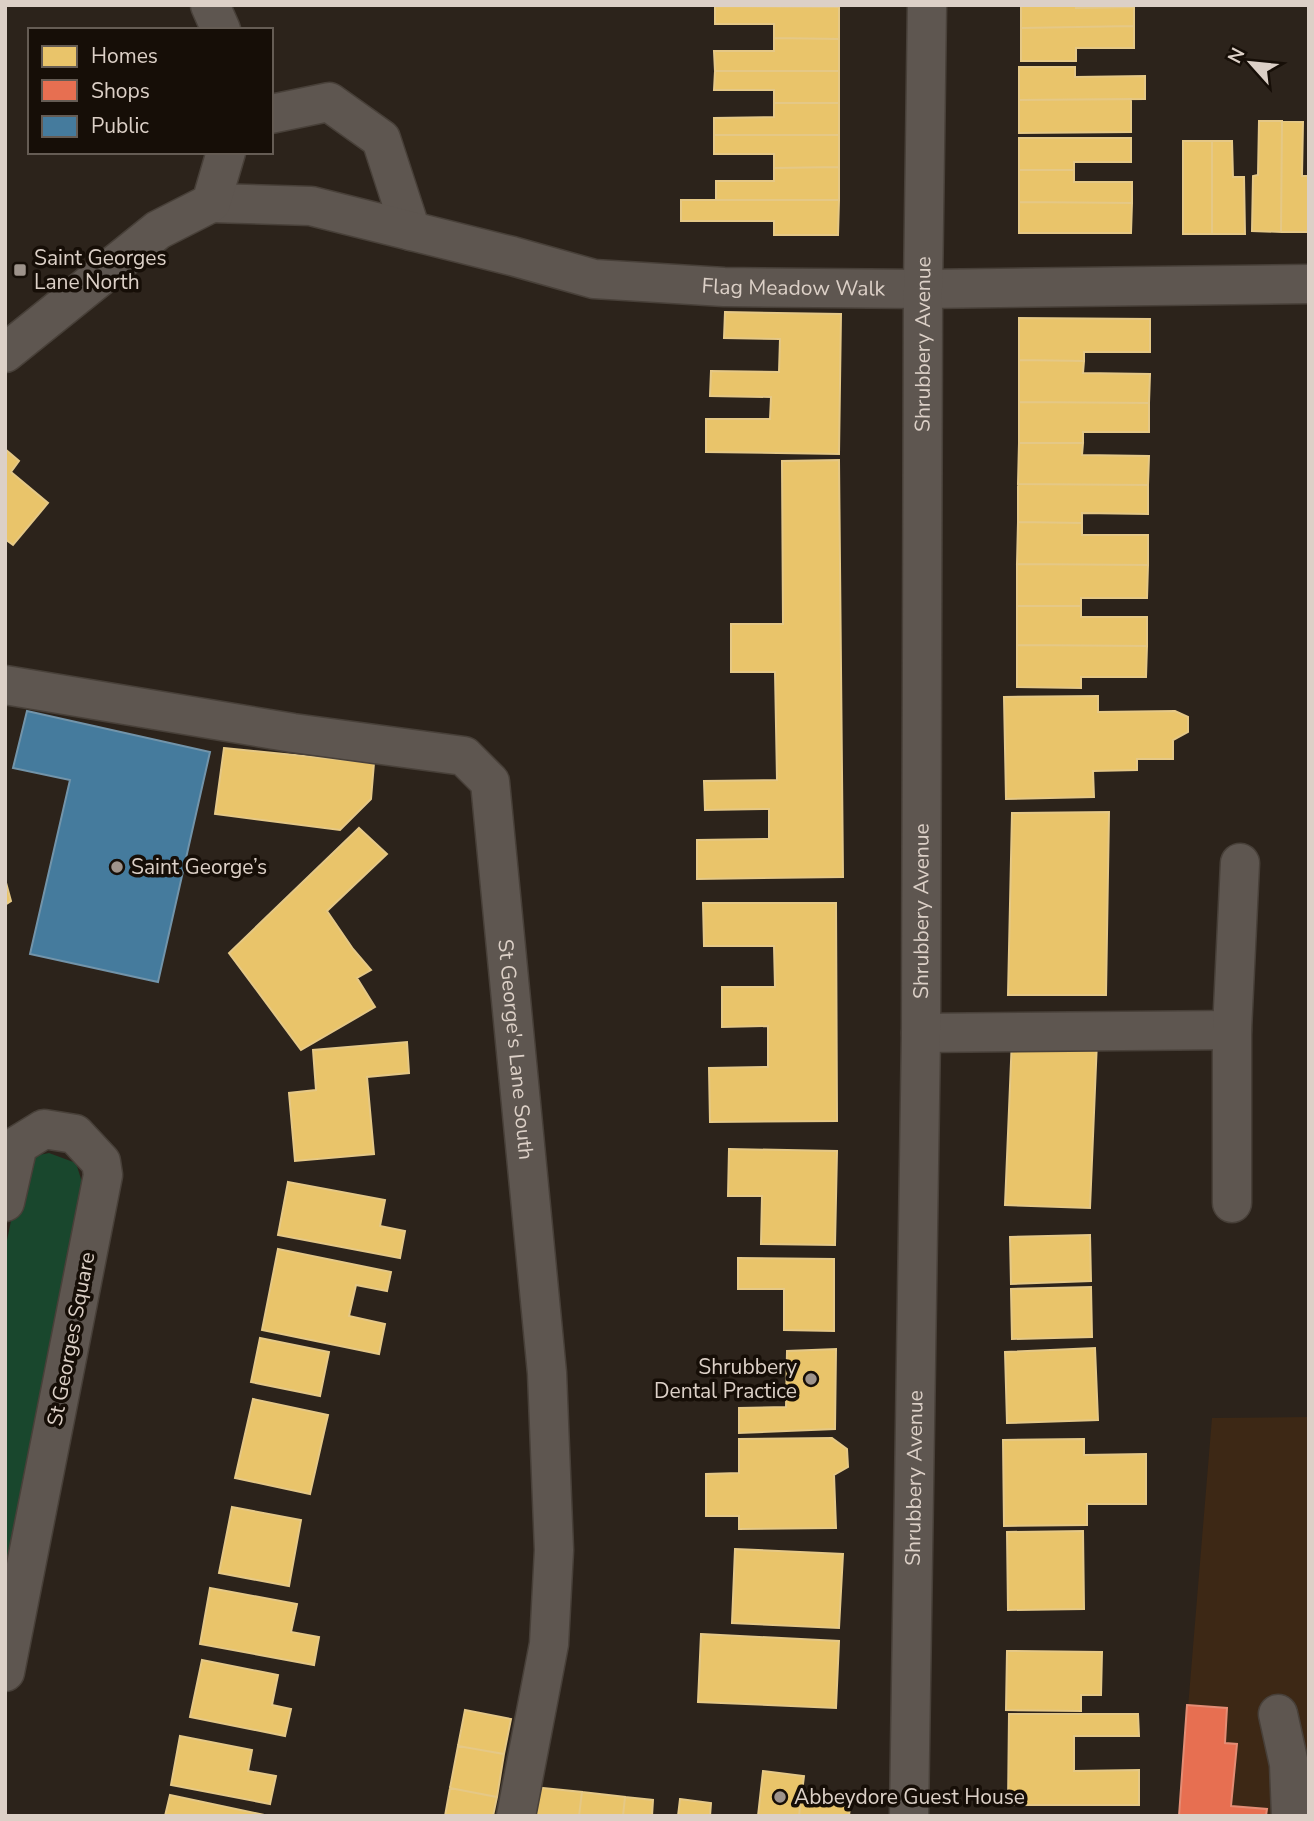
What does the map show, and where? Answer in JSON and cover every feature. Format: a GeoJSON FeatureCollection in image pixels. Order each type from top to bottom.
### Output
{"type":"FeatureCollection","features":[{"type":"Feature","properties":{"kind":"street"},"geometry":{"type":"LineString","coordinates":[[210,5],[220,28]]}},
{"type":"Feature","properties":{"kind":"street","name":"Shrubbery Avenue"},"geometry":{"type":"LineString","coordinates":[[909,1816],[921,1032],[923,289],[927,5]]}},
{"type":"Feature","properties":{"kind":"street"},"geometry":{"type":"LineString","coordinates":[[273,114],[329,102],[381,139],[411,231]]}},
{"type":"Feature","properties":{"kind":"street"},"geometry":{"type":"LineString","coordinates":[[5,353],[158,230],[211,203],[225,154]]}},
{"type":"Feature","properties":{"kind":"street","name":"Flag Meadow Walk"},"geometry":{"type":"LineString","coordinates":[[211,203],[311,206],[594,279],[724,286],[923,289],[1309,284]]}},
{"type":"Feature","properties":{"kind":"street","name":"St George's Lane South"},"geometry":{"type":"LineString","coordinates":[[5,685],[293,733],[464,756],[490,782],[547,1373],[554,1550],[550,1644],[516,1816]]}},
{"type":"Feature","properties":{"kind":"street"},"geometry":{"type":"LineString","coordinates":[[1232,1203],[1232,1030],[1240,863]]}},
{"type":"Feature","properties":{"kind":"street"},"geometry":{"type":"LineString","coordinates":[[921,1032],[1232,1030]]}},
{"type":"Feature","properties":{"kind":"street","name":"St Georges Square"},"geometry":{"type":"LineString","coordinates":[[5,1202],[18,1144],[44,1129],[75,1134],[101,1162],[103,1175],[5,1672]]}},
{"type":"Feature","properties":{"kind":"street"},"geometry":{"type":"LineString","coordinates":[[1278,1714],[1289,1764],[1291,1816]]}},
{"type":"Feature","properties":{"kind":"shaded area"},"geometry":{"type":"Polygon","coordinates":[[[1309,1417],[1309,1816],[1179,1816],[1212,1418],[1309,1417]]]}},
{"type":"Feature","properties":{"kind":"green space"},"geometry":{"type":"Polygon","coordinates":[[[49,1153],[76,1163],[85,1192],[5,1574],[5,1250],[19,1182],[34,1156],[49,1153]]]}},
{"type":"Feature","properties":{"kind":"building: Homes"},"geometry":{"type":"Polygon","coordinates":[[[839,5],[839,7],[715,6],[839,5]]]}},
{"type":"Feature","properties":{"kind":"building: Homes"},"geometry":{"type":"Polygon","coordinates":[[[1021,5],[1134,7],[1134,26],[1021,28],[1021,5]]]}},
{"type":"Feature","properties":{"kind":"building: Homes"},"geometry":{"type":"Polygon","coordinates":[[[715,6],[839,7],[839,39],[774,38],[774,24],[715,24],[715,6]]]}},
{"type":"Feature","properties":{"kind":"building: Homes"},"geometry":{"type":"Polygon","coordinates":[[[1134,26],[1134,48],[1076,48],[1076,61],[1021,61],[1021,28],[1134,26]]]}},
{"type":"Feature","properties":{"kind":"building: Homes"},"geometry":{"type":"Polygon","coordinates":[[[774,38],[839,39],[839,71],[715,71],[714,51],[774,51],[774,38]]]}},
{"type":"Feature","properties":{"kind":"building: Homes"},"geometry":{"type":"Polygon","coordinates":[[[1019,67],[1075,67],[1075,77],[1145,76],[1145,99],[1019,100],[1019,67]]]}},
{"type":"Feature","properties":{"kind":"building: Homes"},"geometry":{"type":"Polygon","coordinates":[[[715,71],[839,71],[839,103],[774,103],[774,90],[714,90],[715,71]]]}},
{"type":"Feature","properties":{"kind":"building: Homes"},"geometry":{"type":"Polygon","coordinates":[[[1131,99],[1131,132],[1019,133],[1019,100],[1131,99]]]}},
{"type":"Feature","properties":{"kind":"building: Homes"},"geometry":{"type":"Polygon","coordinates":[[[774,103],[839,103],[839,135],[714,135],[714,118],[774,117],[774,103]]]}},
{"type":"Feature","properties":{"kind":"building: Homes"},"geometry":{"type":"Polygon","coordinates":[[[1259,121],[1282,121],[1281,232],[1252,231],[1253,176],[1258,175],[1259,121]]]}},
{"type":"Feature","properties":{"kind":"building: Homes"},"geometry":{"type":"Polygon","coordinates":[[[1282,121],[1303,122],[1302,176],[1309,176],[1309,232],[1281,232],[1282,121]]]}},
{"type":"Feature","properties":{"kind":"building: Homes"},"geometry":{"type":"Polygon","coordinates":[[[714,135],[839,135],[839,167],[774,168],[774,154],[714,154],[714,135]]]}},
{"type":"Feature","properties":{"kind":"building: Homes"},"geometry":{"type":"Polygon","coordinates":[[[1019,138],[1131,138],[1131,162],[1074,162],[1074,170],[1019,170],[1019,138]]]}},
{"type":"Feature","properties":{"kind":"building: Homes"},"geometry":{"type":"Polygon","coordinates":[[[1183,141],[1212,141],[1212,234],[1183,234],[1183,141]]]}},
{"type":"Feature","properties":{"kind":"building: Homes"},"geometry":{"type":"Polygon","coordinates":[[[1212,141],[1232,141],[1233,177],[1244,177],[1245,234],[1212,234],[1212,141]]]}},
{"type":"Feature","properties":{"kind":"building: Homes"},"geometry":{"type":"Polygon","coordinates":[[[839,167],[839,200],[716,200],[716,181],[774,181],[774,168],[839,167]]]}},
{"type":"Feature","properties":{"kind":"building: Homes"},"geometry":{"type":"Polygon","coordinates":[[[1019,170],[1074,170],[1074,182],[1132,182],[1132,203],[1019,202],[1019,170]]]}},
{"type":"Feature","properties":{"kind":"building: Homes"},"geometry":{"type":"Polygon","coordinates":[[[681,200],[839,200],[838,235],[774,235],[774,221],[681,221],[681,200]]]}},
{"type":"Feature","properties":{"kind":"building: Homes"},"geometry":{"type":"Polygon","coordinates":[[[1019,202],[1132,203],[1131,233],[1019,233],[1019,202]]]}},
{"type":"Feature","properties":{"kind":"building: Homes"},"geometry":{"type":"Polygon","coordinates":[[[725,312],[841,314],[839,454],[706,452],[706,419],[770,419],[771,397],[710,396],[711,371],[779,372],[780,339],[724,338],[725,312]]]}},
{"type":"Feature","properties":{"kind":"building: Homes"},"geometry":{"type":"Polygon","coordinates":[[[1019,318],[1150,319],[1150,352],[1084,352],[1084,361],[1019,360],[1019,318]]]}},
{"type":"Feature","properties":{"kind":"building: Homes"},"geometry":{"type":"Polygon","coordinates":[[[1019,360],[1084,361],[1083,373],[1150,374],[1149,403],[1019,402],[1019,360]]]}},
{"type":"Feature","properties":{"kind":"building: Homes"},"geometry":{"type":"Polygon","coordinates":[[[1019,402],[1149,403],[1149,432],[1083,432],[1083,443],[1019,443],[1019,402]]]}},
{"type":"Feature","properties":{"kind":"building: Homes"},"geometry":{"type":"Polygon","coordinates":[[[1019,443],[1083,443],[1082,455],[1149,456],[1148,485],[1018,484],[1019,443]]]}},
{"type":"Feature","properties":{"kind":"building: Homes"},"geometry":{"type":"Polygon","coordinates":[[[5,449],[19,461],[11,472],[48,503],[13,545],[5,539],[5,449]]]}},
{"type":"Feature","properties":{"kind":"building: Homes"},"geometry":{"type":"Polygon","coordinates":[[[839,460],[843,877],[697,879],[697,840],[769,839],[769,809],[705,810],[704,781],[777,780],[775,672],[731,672],[731,624],[783,624],[782,461],[839,460]]]}},
{"type":"Feature","properties":{"kind":"building: Homes"},"geometry":{"type":"Polygon","coordinates":[[[1018,484],[1148,485],[1148,514],[1082,513],[1082,523],[1018,522],[1018,484]]]}},
{"type":"Feature","properties":{"kind":"building: Homes"},"geometry":{"type":"Polygon","coordinates":[[[1018,522],[1082,523],[1082,535],[1148,535],[1148,565],[1017,564],[1018,522]]]}},
{"type":"Feature","properties":{"kind":"building: Homes"},"geometry":{"type":"Polygon","coordinates":[[[1017,564],[1148,565],[1147,598],[1081,598],[1081,606],[1017,606],[1017,564]]]}},
{"type":"Feature","properties":{"kind":"building: Homes"},"geometry":{"type":"Polygon","coordinates":[[[1017,606],[1081,606],[1081,617],[1147,617],[1147,646],[1017,645],[1017,606]]]}},
{"type":"Feature","properties":{"kind":"building: Homes"},"geometry":{"type":"Polygon","coordinates":[[[1017,645],[1147,646],[1146,677],[1081,677],[1081,688],[1017,687],[1017,645]]]}},
{"type":"Feature","properties":{"kind":"building: Homes"},"geometry":{"type":"Polygon","coordinates":[[[1098,696],[1098,712],[1175,711],[1188,717],[1188,732],[1173,740],[1173,759],[1137,759],[1137,770],[1093,771],[1094,797],[1006,799],[1004,697],[1098,696]]]}},
{"type":"Feature","properties":{"kind":"building: Homes"},"geometry":{"type":"Polygon","coordinates":[[[224,748],[374,763],[371,799],[340,830],[215,814],[224,748]]]}},
{"type":"Feature","properties":{"kind":"building: Homes"},"geometry":{"type":"Polygon","coordinates":[[[1109,812],[1106,995],[1008,995],[1012,813],[1109,812]]]}},
{"type":"Feature","properties":{"kind":"building: Homes"},"geometry":{"type":"Polygon","coordinates":[[[359,828],[387,854],[327,911],[371,970],[357,978],[375,1007],[301,1050],[229,953],[359,828]]]}},
{"type":"Feature","properties":{"kind":"building: Homes"},"geometry":{"type":"Polygon","coordinates":[[[5,879],[11,901],[5,905],[5,879]]]}},
{"type":"Feature","properties":{"kind":"building: Homes"},"geometry":{"type":"Polygon","coordinates":[[[703,903],[836,903],[837,1121],[710,1122],[709,1068],[768,1067],[768,1026],[722,1027],[722,987],[775,987],[774,946],[704,946],[703,903]]]}},
{"type":"Feature","properties":{"kind":"building: Homes"},"geometry":{"type":"Polygon","coordinates":[[[1012,1038],[1097,1041],[1090,1208],[1005,1205],[1012,1038]]]}},
{"type":"Feature","properties":{"kind":"building: Homes"},"geometry":{"type":"Polygon","coordinates":[[[407,1042],[409,1073],[367,1077],[374,1154],[295,1161],[289,1093],[316,1090],[313,1050],[407,1042]]]}},
{"type":"Feature","properties":{"kind":"building: Homes"},"geometry":{"type":"Polygon","coordinates":[[[729,1149],[837,1151],[835,1245],[761,1244],[762,1196],[728,1196],[729,1149]]]}},
{"type":"Feature","properties":{"kind":"building: Homes"},"geometry":{"type":"Polygon","coordinates":[[[288,1182],[385,1200],[380,1226],[405,1231],[400,1258],[278,1235],[288,1182]]]}},
{"type":"Feature","properties":{"kind":"building: Homes"},"geometry":{"type":"Polygon","coordinates":[[[1090,1235],[1091,1281],[1011,1284],[1010,1237],[1090,1235]]]}},
{"type":"Feature","properties":{"kind":"building: Homes"},"geometry":{"type":"Polygon","coordinates":[[[278,1249],[391,1272],[387,1291],[356,1285],[349,1316],[385,1324],[379,1354],[262,1330],[278,1249]]]}},
{"type":"Feature","properties":{"kind":"building: Homes"},"geometry":{"type":"Polygon","coordinates":[[[738,1258],[834,1259],[834,1331],[784,1330],[784,1289],[738,1289],[738,1258]]]}},
{"type":"Feature","properties":{"kind":"building: Homes"},"geometry":{"type":"Polygon","coordinates":[[[1091,1287],[1092,1337],[1012,1339],[1011,1289],[1091,1287]]]}},
{"type":"Feature","properties":{"kind":"building: Homes"},"geometry":{"type":"Polygon","coordinates":[[[260,1338],[329,1352],[320,1396],[251,1382],[260,1338]]]}},
{"type":"Feature","properties":{"kind":"building: Homes"},"geometry":{"type":"Polygon","coordinates":[[[1095,1348],[1098,1420],[1007,1423],[1005,1352],[1095,1348]]]}},
{"type":"Feature","properties":{"kind":"building: Homes","name":"Shrubbery Dental Practice"},"geometry":{"type":"Polygon","coordinates":[[[836,1349],[835,1429],[739,1433],[739,1408],[786,1407],[787,1351],[836,1349]]]}},
{"type":"Feature","properties":{"kind":"building: Homes"},"geometry":{"type":"Polygon","coordinates":[[[253,1399],[328,1415],[310,1494],[235,1478],[253,1399]]]}},
{"type":"Feature","properties":{"kind":"building: Homes"},"geometry":{"type":"Polygon","coordinates":[[[832,1438],[847,1449],[848,1467],[834,1475],[836,1528],[739,1529],[739,1516],[706,1516],[706,1474],[739,1473],[739,1439],[832,1438]]]}},
{"type":"Feature","properties":{"kind":"building: Homes"},"geometry":{"type":"Polygon","coordinates":[[[1084,1439],[1084,1455],[1146,1454],[1146,1504],[1087,1504],[1087,1525],[1004,1526],[1003,1440],[1084,1439]]]}},
{"type":"Feature","properties":{"kind":"building: Homes"},"geometry":{"type":"Polygon","coordinates":[[[232,1507],[301,1520],[289,1586],[219,1573],[232,1507]]]}},
{"type":"Feature","properties":{"kind":"building: Homes"},"geometry":{"type":"Polygon","coordinates":[[[1083,1531],[1084,1609],[1008,1610],[1007,1532],[1083,1531]]]}},
{"type":"Feature","properties":{"kind":"building: Homes"},"geometry":{"type":"Polygon","coordinates":[[[735,1549],[843,1554],[839,1628],[732,1623],[735,1549]]]}},
{"type":"Feature","properties":{"kind":"building: Homes"},"geometry":{"type":"Polygon","coordinates":[[[210,1588],[297,1604],[291,1632],[319,1637],[314,1665],[200,1644],[210,1588]]]}},
{"type":"Feature","properties":{"kind":"building: Homes"},"geometry":{"type":"Polygon","coordinates":[[[701,1634],[839,1641],[836,1708],[698,1702],[701,1634]]]}},
{"type":"Feature","properties":{"kind":"building: Homes"},"geometry":{"type":"Polygon","coordinates":[[[1007,1651],[1102,1652],[1101,1695],[1081,1695],[1081,1711],[1006,1710],[1007,1651]]]}},
{"type":"Feature","properties":{"kind":"building: Homes"},"geometry":{"type":"Polygon","coordinates":[[[202,1660],[278,1675],[272,1705],[291,1709],[285,1736],[190,1717],[202,1660]]]}},
{"type":"Feature","properties":{"kind":"building: Homes"},"geometry":{"type":"Polygon","coordinates":[[[465,1710],[511,1719],[504,1754],[458,1746],[465,1710]]]}},
{"type":"Feature","properties":{"kind":"building: Homes"},"geometry":{"type":"Polygon","coordinates":[[[1009,1714],[1138,1714],[1139,1736],[1074,1736],[1074,1771],[1139,1770],[1139,1805],[1008,1805],[1009,1714]]]}},
{"type":"Feature","properties":{"kind":"building: Homes"},"geometry":{"type":"Polygon","coordinates":[[[180,1736],[252,1750],[248,1771],[276,1776],[270,1804],[171,1785],[180,1736]]]}},
{"type":"Feature","properties":{"kind":"building: Homes"},"geometry":{"type":"Polygon","coordinates":[[[458,1746],[504,1754],[497,1797],[450,1788],[458,1746]]]}},
{"type":"Feature","properties":{"kind":"building: Homes","name":"Abbeydore Guest House"},"geometry":{"type":"Polygon","coordinates":[[[763,1771],[804,1776],[799,1816],[758,1816],[763,1771]]]}},
{"type":"Feature","properties":{"kind":"building: Homes"},"geometry":{"type":"Polygon","coordinates":[[[533,1787],[582,1792],[579,1816],[530,1816],[533,1787]]]}},
{"type":"Feature","properties":{"kind":"building: Homes"},"geometry":{"type":"Polygon","coordinates":[[[450,1788],[497,1797],[493,1816],[445,1816],[450,1788]]]}},
{"type":"Feature","properties":{"kind":"building: Homes"},"geometry":{"type":"Polygon","coordinates":[[[802,1791],[851,1797],[849,1816],[799,1816],[802,1791]]]}},
{"type":"Feature","properties":{"kind":"building: Homes"},"geometry":{"type":"Polygon","coordinates":[[[582,1792],[625,1797],[623,1816],[579,1816],[582,1792]]]}},
{"type":"Feature","properties":{"kind":"building: Homes"},"geometry":{"type":"Polygon","coordinates":[[[170,1795],[269,1816],[165,1816],[170,1795]]]}},
{"type":"Feature","properties":{"kind":"building: Homes"},"geometry":{"type":"Polygon","coordinates":[[[625,1797],[653,1800],[652,1816],[623,1816],[625,1797]]]}},
{"type":"Feature","properties":{"kind":"building: Homes"},"geometry":{"type":"Polygon","coordinates":[[[680,1799],[711,1803],[710,1816],[678,1816],[680,1799]]]}},
{"type":"Feature","properties":{"kind":"building: Shops"},"geometry":{"type":"Polygon","coordinates":[[[1187,1705],[1227,1708],[1225,1743],[1237,1744],[1231,1806],[1267,1809],[1266,1816],[1179,1816],[1187,1705]]]}},
{"type":"Feature","properties":{"kind":"building: Public","name":"Saint George’s"},"geometry":{"type":"Polygon","coordinates":[[[27,711],[210,752],[158,982],[30,954],[70,780],[13,768],[27,711]]]}},
{"type":"Feature","properties":{"kind":"place","name":"Saint Georges Lane North"},"geometry":{"type":"Point","coordinates":[20,270]}},
{"type":"Feature","properties":{"kind":"place","name":"Saint George’s"},"geometry":{"type":"Point","coordinates":[117,867]}},
{"type":"Feature","properties":{"kind":"place","name":"Shrubbery Dental Practice"},"geometry":{"type":"Point","coordinates":[811,1379]}},
{"type":"Feature","properties":{"kind":"place","name":"Abbeydore Guest House"},"geometry":{"type":"Point","coordinates":[780,1797]}}]}
